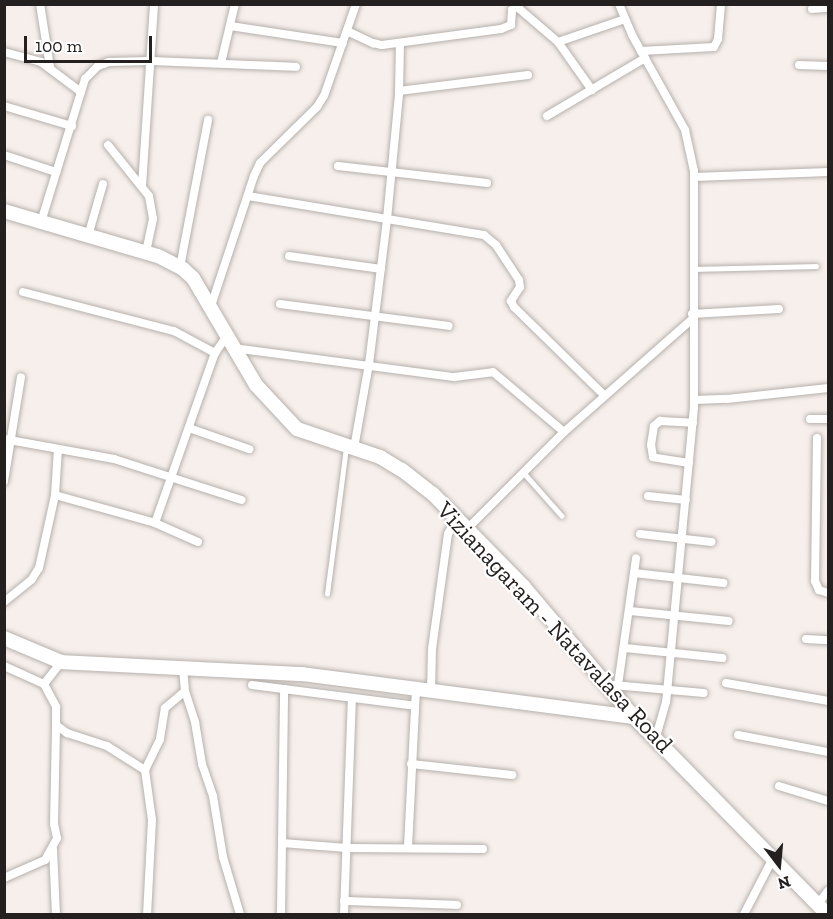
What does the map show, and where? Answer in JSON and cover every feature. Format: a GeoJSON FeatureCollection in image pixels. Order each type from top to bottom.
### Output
{"type":"FeatureCollection","features":[{"type":"Feature","properties":{"kind":"main road","name":"Vizianagaram - Natavalasa Road"},"geometry":{"type":"LineString","coordinates":[[4,212],[146,253],[180,267],[193,278],[256,385],[297,429],[380,457],[402,470],[433,494],[524,587],[612,685],[634,717],[822,910]]}},
{"type":"Feature","properties":{"kind":"main road"},"geometry":{"type":"LineString","coordinates":[[4,638],[60,662],[302,674],[634,717]]}},
{"type":"Feature","properties":{"kind":"street"},"geometry":{"type":"LineString","coordinates":[[40,4],[50,67]]}},
{"type":"Feature","properties":{"kind":"street"},"geometry":{"type":"LineString","coordinates":[[142,186],[154,4]]}},
{"type":"Feature","properties":{"kind":"street"},"geometry":{"type":"LineString","coordinates":[[221,63],[235,4]]}},
{"type":"Feature","properties":{"kind":"street"},"geometry":{"type":"LineString","coordinates":[[210,310],[260,163],[320,102],[356,4]]}},
{"type":"Feature","properties":{"kind":"street"},"geometry":{"type":"LineString","coordinates":[[619,4],[643,55],[685,130],[691,148],[694,177],[693,423],[667,690],[656,738]]}},
{"type":"Feature","properties":{"kind":"street"},"geometry":{"type":"LineString","coordinates":[[547,116],[592,90],[643,55],[714,47],[718,39],[721,4]]}},
{"type":"Feature","properties":{"kind":"street"},"geometry":{"type":"LineString","coordinates":[[347,31],[372,44],[400,44],[509,27],[513,22],[512,10],[518,5],[558,42],[592,90]]}},
{"type":"Feature","properties":{"kind":"street"},"geometry":{"type":"LineString","coordinates":[[812,9],[828,8]]}},
{"type":"Feature","properties":{"kind":"street"},"geometry":{"type":"LineString","coordinates":[[558,42],[625,19]]}},
{"type":"Feature","properties":{"kind":"street"},"geometry":{"type":"LineString","coordinates":[[230,26],[343,43]]}},
{"type":"Feature","properties":{"kind":"street"},"geometry":{"type":"LineString","coordinates":[[350,447],[369,364],[381,269],[399,91],[400,44]]}},
{"type":"Feature","properties":{"kind":"street"},"geometry":{"type":"LineString","coordinates":[[4,52],[28,57],[50,67],[81,92]]}},
{"type":"Feature","properties":{"kind":"street"},"geometry":{"type":"LineString","coordinates":[[41,222],[85,79],[98,66],[109,62],[149,61],[296,67]]}},
{"type":"Feature","properties":{"kind":"street"},"geometry":{"type":"LineString","coordinates":[[799,65],[828,66]]}},
{"type":"Feature","properties":{"kind":"street"},"geometry":{"type":"LineString","coordinates":[[399,91],[528,75]]}},
{"type":"Feature","properties":{"kind":"street"},"geometry":{"type":"LineString","coordinates":[[4,106],[72,126]]}},
{"type":"Feature","properties":{"kind":"street"},"geometry":{"type":"LineString","coordinates":[[180,267],[208,120]]}},
{"type":"Feature","properties":{"kind":"street"},"geometry":{"type":"LineString","coordinates":[[108,145],[149,196],[153,210],[146,253]]}},
{"type":"Feature","properties":{"kind":"street"},"geometry":{"type":"LineString","coordinates":[[4,156],[56,172]]}},
{"type":"Feature","properties":{"kind":"street"},"geometry":{"type":"LineString","coordinates":[[338,166],[487,183]]}},
{"type":"Feature","properties":{"kind":"street"},"geometry":{"type":"LineString","coordinates":[[694,177],[828,172]]}},
{"type":"Feature","properties":{"kind":"street"},"geometry":{"type":"LineString","coordinates":[[88,236],[103,184]]}},
{"type":"Feature","properties":{"kind":"street"},"geometry":{"type":"LineString","coordinates":[[248,196],[476,233],[490,239],[519,280],[520,287],[511,301],[514,307],[604,395]]}},
{"type":"Feature","properties":{"kind":"street"},"geometry":{"type":"LineString","coordinates":[[289,256],[381,269]]}},
{"type":"Feature","properties":{"kind":"street"},"geometry":{"type":"LineString","coordinates":[[23,292],[174,330],[215,353]]}},
{"type":"Feature","properties":{"kind":"street"},"geometry":{"type":"LineString","coordinates":[[280,304],[449,326]]}},
{"type":"Feature","properties":{"kind":"street"},"geometry":{"type":"LineString","coordinates":[[467,529],[564,432],[692,316],[779,309]]}},
{"type":"Feature","properties":{"kind":"street"},"geometry":{"type":"LineString","coordinates":[[155,523],[215,353],[229,342],[454,377],[493,372],[564,432]]}},
{"type":"Feature","properties":{"kind":"street"},"geometry":{"type":"LineString","coordinates":[[4,481],[8,440],[21,377]]}},
{"type":"Feature","properties":{"kind":"street"},"geometry":{"type":"LineString","coordinates":[[694,400],[727,399],[828,388]]}},
{"type":"Feature","properties":{"kind":"street"},"geometry":{"type":"LineString","coordinates":[[810,419],[828,419]]}},
{"type":"Feature","properties":{"kind":"street"},"geometry":{"type":"LineString","coordinates":[[689,463],[653,457],[651,445],[654,426],[660,421],[693,423]]}},
{"type":"Feature","properties":{"kind":"street"},"geometry":{"type":"LineString","coordinates":[[189,428],[249,449]]}},
{"type":"Feature","properties":{"kind":"street"},"geometry":{"type":"LineString","coordinates":[[817,438],[815,581],[819,590],[828,593]]}},
{"type":"Feature","properties":{"kind":"street"},"geometry":{"type":"LineString","coordinates":[[8,440],[114,459],[242,500]]}},
{"type":"Feature","properties":{"kind":"street"},"geometry":{"type":"LineString","coordinates":[[4,602],[32,579],[39,568],[55,495],[57,449]]}},
{"type":"Feature","properties":{"kind":"street"},"geometry":{"type":"LineString","coordinates":[[55,495],[155,523],[198,542]]}},
{"type":"Feature","properties":{"kind":"street"},"geometry":{"type":"LineString","coordinates":[[648,496],[686,500]]}},
{"type":"Feature","properties":{"kind":"street"},"geometry":{"type":"LineString","coordinates":[[431,691],[432,649],[448,534],[457,518]]}},
{"type":"Feature","properties":{"kind":"street"},"geometry":{"type":"LineString","coordinates":[[640,534],[712,542]]}},
{"type":"Feature","properties":{"kind":"street"},"geometry":{"type":"LineString","coordinates":[[636,558],[625,648],[612,685],[704,693]]}},
{"type":"Feature","properties":{"kind":"street"},"geometry":{"type":"LineString","coordinates":[[634,573],[677,576],[723,583]]}},
{"type":"Feature","properties":{"kind":"street"},"geometry":{"type":"LineString","coordinates":[[630,611],[728,621]]}},
{"type":"Feature","properties":{"kind":"street"},"geometry":{"type":"LineString","coordinates":[[806,639],[828,640]]}},
{"type":"Feature","properties":{"kind":"street"},"geometry":{"type":"LineString","coordinates":[[625,648],[722,658]]}},
{"type":"Feature","properties":{"kind":"street"},"geometry":{"type":"LineString","coordinates":[[44,684],[60,662]]}},
{"type":"Feature","properties":{"kind":"street"},"geometry":{"type":"LineString","coordinates":[[4,666],[44,684],[56,707],[54,824],[57,838],[45,860],[4,878]]}},
{"type":"Feature","properties":{"kind":"street"},"geometry":{"type":"LineString","coordinates":[[183,668],[185,691],[195,722],[202,764],[213,796],[223,857],[240,915]]}},
{"type":"Feature","properties":{"kind":"street"},"geometry":{"type":"LineString","coordinates":[[726,683],[828,701]]}},
{"type":"Feature","properties":{"kind":"street"},"geometry":{"type":"LineString","coordinates":[[252,685],[415,706]]}},
{"type":"Feature","properties":{"kind":"street"},"geometry":{"type":"LineString","coordinates":[[408,847],[416,688]]}},
{"type":"Feature","properties":{"kind":"street"},"geometry":{"type":"LineString","coordinates":[[281,915],[284,689]]}},
{"type":"Feature","properties":{"kind":"street"},"geometry":{"type":"LineString","coordinates":[[147,915],[152,820],[146,770],[160,739],[165,708],[185,691]]}},
{"type":"Feature","properties":{"kind":"street"},"geometry":{"type":"LineString","coordinates":[[344,915],[352,698]]}},
{"type":"Feature","properties":{"kind":"street"},"geometry":{"type":"LineString","coordinates":[[56,725],[67,733],[107,746],[146,770]]}},
{"type":"Feature","properties":{"kind":"street"},"geometry":{"type":"LineString","coordinates":[[738,735],[828,752]]}},
{"type":"Feature","properties":{"kind":"street"},"geometry":{"type":"LineString","coordinates":[[411,764],[512,775]]}},
{"type":"Feature","properties":{"kind":"street"},"geometry":{"type":"LineString","coordinates":[[779,786],[828,801]]}},
{"type":"Feature","properties":{"kind":"street"},"geometry":{"type":"LineString","coordinates":[[282,843],[346,848],[483,849]]}},
{"type":"Feature","properties":{"kind":"street"},"geometry":{"type":"LineString","coordinates":[[52,849],[56,915]]}},
{"type":"Feature","properties":{"kind":"street"},"geometry":{"type":"LineString","coordinates":[[744,915],[772,860]]}},
{"type":"Feature","properties":{"kind":"street"},"geometry":{"type":"LineString","coordinates":[[822,910],[828,891]]}},
{"type":"Feature","properties":{"kind":"street"},"geometry":{"type":"LineString","coordinates":[[345,901],[457,905]]}},
{"type":"Feature","properties":{"kind":"lane"},"geometry":{"type":"LineString","coordinates":[[694,269],[816,266]]}},
{"type":"Feature","properties":{"kind":"lane"},"geometry":{"type":"LineString","coordinates":[[327,594],[350,447]]}},
{"type":"Feature","properties":{"kind":"lane"},"geometry":{"type":"LineString","coordinates":[[524,473],[562,516]]}}]}
